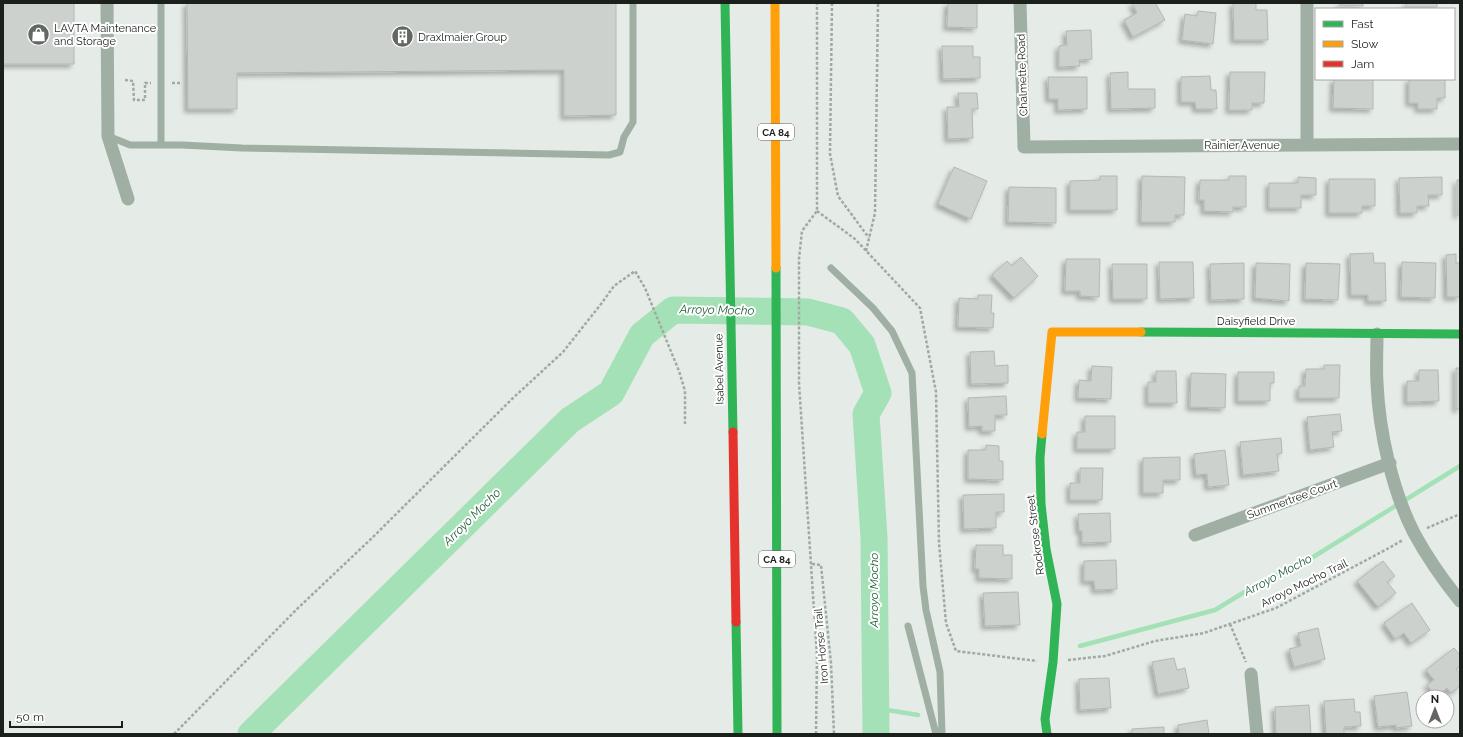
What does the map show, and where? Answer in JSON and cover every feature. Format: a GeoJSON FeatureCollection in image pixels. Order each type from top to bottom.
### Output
{"type":"FeatureCollection","features":[{"type":"Feature","properties":{"kind":"main road","name":"Isabel Avenue"},"geometry":{"type":"LineString","coordinates":[[725,3],[738,734]]}},
{"type":"Feature","properties":{"kind":"main road","name":"CA 84"},"geometry":{"type":"LineString","coordinates":[[776,3],[778,734]]}},
{"type":"Feature","properties":{"kind":"main road","name":"Rockrose Street"},"geometry":{"type":"LineString","coordinates":[[1047,734],[1045,719],[1057,604],[1046,549],[1041,504],[1040,458],[1052,332]]}},
{"type":"Feature","properties":{"kind":"main road","name":"Daisyfield Drive"},"geometry":{"type":"LineString","coordinates":[[1052,332],[1460,334]]}},
{"type":"Feature","properties":{"kind":"street"},"geometry":{"type":"LineString","coordinates":[[107,3],[108,136],[128,199]]}},
{"type":"Feature","properties":{"kind":"street","name":"Chalmette Road"},"geometry":{"type":"LineString","coordinates":[[1020,3],[1024,147]]}},
{"type":"Feature","properties":{"kind":"street"},"geometry":{"type":"LineString","coordinates":[[1307,3],[1307,145]]}},
{"type":"Feature","properties":{"kind":"street","name":"Rainier Avenue"},"geometry":{"type":"LineString","coordinates":[[1024,147],[1460,144]]}},
{"type":"Feature","properties":{"kind":"street"},"geometry":{"type":"LineString","coordinates":[[1377,334],[1377,383],[1380,418],[1398,496],[1414,533],[1439,575],[1460,601]]}},
{"type":"Feature","properties":{"kind":"street","name":"Summertree Court"},"geometry":{"type":"LineString","coordinates":[[1195,535],[1390,463]]}},
{"type":"Feature","properties":{"kind":"street"},"geometry":{"type":"LineString","coordinates":[[1251,674],[1257,734]]}},
{"type":"Feature","properties":{"kind":"lane"},"geometry":{"type":"LineString","coordinates":[[161,3],[161,145]]}},
{"type":"Feature","properties":{"kind":"lane"},"geometry":{"type":"LineString","coordinates":[[108,136],[130,145],[609,156],[620,152],[624,137],[633,122],[633,3]]}},
{"type":"Feature","properties":{"kind":"lane"},"geometry":{"type":"LineString","coordinates":[[830,268],[873,308],[892,331],[912,373],[923,586],[926,610],[940,672],[942,734]]}},
{"type":"Feature","properties":{"kind":"lane"},"geometry":{"type":"LineString","coordinates":[[908,626],[936,734]]}},
{"type":"Feature","properties":{"kind":"path"},"geometry":{"type":"LineString","coordinates":[[816,734],[817,656],[799,383],[799,259],[802,231],[818,211],[817,3]]}},
{"type":"Feature","properties":{"kind":"path"},"geometry":{"type":"LineString","coordinates":[[832,3],[830,154],[838,196],[869,238]]}},
{"type":"Feature","properties":{"kind":"path"},"geometry":{"type":"LineString","coordinates":[[866,251],[875,213],[878,3]]}},
{"type":"Feature","properties":{"kind":"path"},"geometry":{"type":"LineString","coordinates":[[125,80],[133,81],[134,100],[145,100],[145,83],[150,83]]}},
{"type":"Feature","properties":{"kind":"path"},"geometry":{"type":"LineString","coordinates":[[818,211],[855,240],[866,251]]}},
{"type":"Feature","properties":{"kind":"path","name":"Arroyo Mocho Trail"},"geometry":{"type":"LineString","coordinates":[[866,251],[920,308],[936,392],[939,543],[946,623],[956,651],[1052,662],[1105,656],[1155,640],[1204,633],[1276,608],[1390,548],[1414,533],[1460,514]]}},
{"type":"Feature","properties":{"kind":"path"},"geometry":{"type":"LineString","coordinates":[[174,734],[297,609],[383,527],[513,398],[563,352],[614,286],[635,271],[645,288],[679,371],[685,391],[685,424]]}},
{"type":"Feature","properties":{"kind":"path","name":"Iron Horse Trail"},"geometry":{"type":"LineString","coordinates":[[812,564],[821,565],[831,663],[834,734]]}},
{"type":"Feature","properties":{"kind":"path"},"geometry":{"type":"LineString","coordinates":[[1230,624],[1251,674]]}},
{"type":"Feature","properties":{"kind":"building","name":"LAVTA Maintenance and Storage"},"geometry":{"type":"Polygon","coordinates":[[[3,3],[74,3],[74,64],[3,64],[3,3]]]}},
{"type":"Feature","properties":{"kind":"building","name":"Draxlmaier Group"},"geometry":{"type":"Polygon","coordinates":[[[187,3],[616,3],[616,115],[564,116],[564,70],[237,73],[237,109],[188,109],[187,3]]]}},
{"type":"Feature","properties":{"kind":"building"},"geometry":{"type":"Polygon","coordinates":[[[948,3],[977,3],[977,28],[947,27],[948,3]]]}},
{"type":"Feature","properties":{"kind":"building"},"geometry":{"type":"Polygon","coordinates":[[[1132,3],[1158,3],[1156,4],[1165,20],[1133,37],[1124,20],[1137,13],[1132,3]]]}},
{"type":"Feature","properties":{"kind":"building"},"geometry":{"type":"Polygon","coordinates":[[[1233,3],[1256,3],[1256,10],[1267,10],[1268,40],[1234,40],[1233,3]]]}},
{"type":"Feature","properties":{"kind":"building"},"geometry":{"type":"Polygon","coordinates":[[[1340,3],[1363,3],[1363,6],[1339,5],[1340,3]]]}},
{"type":"Feature","properties":{"kind":"building"},"geometry":{"type":"Polygon","coordinates":[[[1406,3],[1437,3],[1437,7],[1406,7],[1406,3]]]}},
{"type":"Feature","properties":{"kind":"building"},"geometry":{"type":"Polygon","coordinates":[[[1198,11],[1216,13],[1213,44],[1182,40],[1185,14],[1197,16],[1198,11]]]}},
{"type":"Feature","properties":{"kind":"building"},"geometry":{"type":"Polygon","coordinates":[[[1091,30],[1092,59],[1079,60],[1080,66],[1059,67],[1059,46],[1067,45],[1066,31],[1091,30]]]}},
{"type":"Feature","properties":{"kind":"building"},"geometry":{"type":"Polygon","coordinates":[[[942,46],[973,46],[973,57],[980,57],[980,78],[943,79],[942,46]]]}},
{"type":"Feature","properties":{"kind":"building"},"geometry":{"type":"Polygon","coordinates":[[[1128,72],[1128,89],[1155,89],[1155,108],[1111,109],[1110,73],[1128,72]]]}},
{"type":"Feature","properties":{"kind":"building"},"geometry":{"type":"Polygon","coordinates":[[[1230,72],[1265,72],[1264,103],[1252,103],[1252,110],[1229,110],[1230,72]]]}},
{"type":"Feature","properties":{"kind":"building"},"geometry":{"type":"Polygon","coordinates":[[[1210,76],[1211,90],[1216,90],[1217,109],[1196,109],[1195,102],[1181,102],[1181,77],[1210,76]]]}},
{"type":"Feature","properties":{"kind":"building"},"geometry":{"type":"Polygon","coordinates":[[[1048,77],[1087,77],[1087,109],[1058,110],[1058,99],[1049,99],[1048,77]]]}},
{"type":"Feature","properties":{"kind":"building"},"geometry":{"type":"Polygon","coordinates":[[[1334,80],[1373,80],[1373,109],[1333,108],[1334,80]]]}},
{"type":"Feature","properties":{"kind":"building"},"geometry":{"type":"Polygon","coordinates":[[[1409,80],[1445,80],[1445,98],[1437,98],[1437,109],[1418,109],[1418,103],[1409,103],[1409,80]]]}},
{"type":"Feature","properties":{"kind":"building"},"geometry":{"type":"Polygon","coordinates":[[[958,93],[977,93],[978,109],[972,109],[973,138],[948,139],[947,107],[959,107],[958,93]]]}},
{"type":"Feature","properties":{"kind":"building"},"geometry":{"type":"Polygon","coordinates":[[[954,167],[987,181],[971,219],[938,204],[954,167]]]}},
{"type":"Feature","properties":{"kind":"building"},"geometry":{"type":"Polygon","coordinates":[[[1100,176],[1117,176],[1117,210],[1070,210],[1070,181],[1100,180],[1100,176]]]}},
{"type":"Feature","properties":{"kind":"building"},"geometry":{"type":"Polygon","coordinates":[[[1142,176],[1185,177],[1184,215],[1175,215],[1175,222],[1141,222],[1142,176]]]}},
{"type":"Feature","properties":{"kind":"building"},"geometry":{"type":"Polygon","coordinates":[[[1229,176],[1246,176],[1246,207],[1233,207],[1233,212],[1204,211],[1204,200],[1199,200],[1200,180],[1229,180],[1229,176]]]}},
{"type":"Feature","properties":{"kind":"building"},"geometry":{"type":"Polygon","coordinates":[[[1298,177],[1316,178],[1316,195],[1301,195],[1301,208],[1269,208],[1269,183],[1298,183],[1298,177]]]}},
{"type":"Feature","properties":{"kind":"building"},"geometry":{"type":"Polygon","coordinates":[[[1442,177],[1442,195],[1428,195],[1429,206],[1417,206],[1417,213],[1400,213],[1399,178],[1442,177]]]}},
{"type":"Feature","properties":{"kind":"building"},"geometry":{"type":"Polygon","coordinates":[[[1329,179],[1375,179],[1375,206],[1362,206],[1362,213],[1329,213],[1329,179]]]}},
{"type":"Feature","properties":{"kind":"building"},"geometry":{"type":"Polygon","coordinates":[[[1457,180],[1460,180],[1460,215],[1457,215],[1457,180]]]}},
{"type":"Feature","properties":{"kind":"building"},"geometry":{"type":"Polygon","coordinates":[[[1009,187],[1056,188],[1056,223],[1008,222],[1009,187]]]}},
{"type":"Feature","properties":{"kind":"building"},"geometry":{"type":"Polygon","coordinates":[[[1373,253],[1374,263],[1385,263],[1386,301],[1368,301],[1368,295],[1351,295],[1350,254],[1373,253]]]}},
{"type":"Feature","properties":{"kind":"building"},"geometry":{"type":"Polygon","coordinates":[[[1456,254],[1456,263],[1460,263],[1460,297],[1447,297],[1446,255],[1456,254]]]}},
{"type":"Feature","properties":{"kind":"building"},"geometry":{"type":"Polygon","coordinates":[[[1021,257],[1038,276],[1014,298],[992,275],[1007,261],[1012,266],[1021,257]]]}},
{"type":"Feature","properties":{"kind":"building"},"geometry":{"type":"Polygon","coordinates":[[[1066,259],[1100,259],[1099,297],[1080,296],[1080,291],[1065,291],[1066,259]]]}},
{"type":"Feature","properties":{"kind":"building"},"geometry":{"type":"Polygon","coordinates":[[[1159,262],[1193,262],[1194,298],[1160,299],[1159,262]]]}},
{"type":"Feature","properties":{"kind":"building"},"geometry":{"type":"Polygon","coordinates":[[[1402,262],[1436,263],[1435,298],[1401,297],[1402,262]]]}},
{"type":"Feature","properties":{"kind":"building"},"geometry":{"type":"Polygon","coordinates":[[[1244,263],[1244,299],[1211,300],[1210,264],[1244,263]]]}},
{"type":"Feature","properties":{"kind":"building"},"geometry":{"type":"Polygon","coordinates":[[[1256,263],[1290,264],[1289,301],[1255,298],[1256,263]]]}},
{"type":"Feature","properties":{"kind":"building"},"geometry":{"type":"Polygon","coordinates":[[[1306,263],[1340,264],[1338,300],[1305,299],[1306,263]]]}},
{"type":"Feature","properties":{"kind":"building"},"geometry":{"type":"Polygon","coordinates":[[[1112,264],[1147,264],[1147,299],[1113,299],[1112,264]]]}},
{"type":"Feature","properties":{"kind":"building"},"geometry":{"type":"Polygon","coordinates":[[[978,295],[992,295],[991,313],[994,313],[993,328],[958,327],[959,298],[978,299],[978,295]]]}},
{"type":"Feature","properties":{"kind":"building"},"geometry":{"type":"Polygon","coordinates":[[[994,351],[995,366],[1008,365],[1008,383],[971,384],[970,352],[994,351]]]}},
{"type":"Feature","properties":{"kind":"building"},"geometry":{"type":"Polygon","coordinates":[[[1324,365],[1340,365],[1339,398],[1299,398],[1299,386],[1305,386],[1306,369],[1324,369],[1324,365]]]}},
{"type":"Feature","properties":{"kind":"building"},"geometry":{"type":"Polygon","coordinates":[[[1092,366],[1112,367],[1111,399],[1078,398],[1079,380],[1091,381],[1092,366]]]}},
{"type":"Feature","properties":{"kind":"building"},"geometry":{"type":"Polygon","coordinates":[[[1456,368],[1460,368],[1460,409],[1456,409],[1456,368]]]}},
{"type":"Feature","properties":{"kind":"building"},"geometry":{"type":"Polygon","coordinates":[[[1419,370],[1438,370],[1439,401],[1407,402],[1407,381],[1419,381],[1419,370]]]}},
{"type":"Feature","properties":{"kind":"building"},"geometry":{"type":"Polygon","coordinates":[[[1156,371],[1176,371],[1177,403],[1148,403],[1148,382],[1156,382],[1156,371]]]}},
{"type":"Feature","properties":{"kind":"building"},"geometry":{"type":"Polygon","coordinates":[[[1238,372],[1274,372],[1274,383],[1270,383],[1270,401],[1238,401],[1238,372]]]}},
{"type":"Feature","properties":{"kind":"building"},"geometry":{"type":"Polygon","coordinates":[[[1191,373],[1226,374],[1225,408],[1190,407],[1191,373]]]}},
{"type":"Feature","properties":{"kind":"building"},"geometry":{"type":"Polygon","coordinates":[[[1006,396],[1007,415],[995,415],[995,431],[982,431],[982,426],[969,427],[968,398],[1006,396]]]}},
{"type":"Feature","properties":{"kind":"building"},"geometry":{"type":"Polygon","coordinates":[[[1340,414],[1342,431],[1332,432],[1334,447],[1310,450],[1307,417],[1340,414]]]}},
{"type":"Feature","properties":{"kind":"building"},"geometry":{"type":"Polygon","coordinates":[[[1085,416],[1115,416],[1115,449],[1077,449],[1077,432],[1085,432],[1085,416]]]}},
{"type":"Feature","properties":{"kind":"building"},"geometry":{"type":"Polygon","coordinates":[[[1281,438],[1282,453],[1277,454],[1279,471],[1243,475],[1240,442],[1281,438]]]}},
{"type":"Feature","properties":{"kind":"building"},"geometry":{"type":"Polygon","coordinates":[[[986,445],[999,446],[999,461],[1003,461],[1003,480],[968,479],[968,450],[986,450],[986,445]]]}},
{"type":"Feature","properties":{"kind":"building"},"geometry":{"type":"Polygon","coordinates":[[[1225,450],[1229,485],[1208,487],[1207,474],[1196,475],[1194,454],[1225,450]]]}},
{"type":"Feature","properties":{"kind":"building"},"geometry":{"type":"Polygon","coordinates":[[[1180,457],[1180,480],[1163,480],[1163,493],[1143,493],[1143,458],[1180,457]]]}},
{"type":"Feature","properties":{"kind":"building"},"geometry":{"type":"Polygon","coordinates":[[[1080,468],[1103,468],[1102,500],[1070,500],[1070,483],[1080,483],[1080,468]]]}},
{"type":"Feature","properties":{"kind":"building"},"geometry":{"type":"Polygon","coordinates":[[[1004,494],[1004,512],[996,512],[996,528],[964,529],[963,495],[1004,494]]]}},
{"type":"Feature","properties":{"kind":"building"},"geometry":{"type":"Polygon","coordinates":[[[1110,513],[1111,542],[1082,543],[1082,531],[1079,531],[1078,514],[1110,513]]]}},
{"type":"Feature","properties":{"kind":"building"},"geometry":{"type":"Polygon","coordinates":[[[976,545],[1003,545],[1003,555],[1012,555],[1012,579],[979,578],[979,569],[975,569],[976,545]]]}},
{"type":"Feature","properties":{"kind":"building"},"geometry":{"type":"Polygon","coordinates":[[[1116,560],[1117,589],[1095,590],[1094,581],[1084,581],[1084,561],[1116,560]]]}},
{"type":"Feature","properties":{"kind":"building"},"geometry":{"type":"Polygon","coordinates":[[[1383,561],[1395,576],[1387,582],[1396,593],[1378,607],[1357,581],[1383,561]]]}},
{"type":"Feature","properties":{"kind":"building"},"geometry":{"type":"Polygon","coordinates":[[[1018,592],[1020,625],[985,626],[983,593],[1018,592]]]}},
{"type":"Feature","properties":{"kind":"building"},"geometry":{"type":"Polygon","coordinates":[[[1412,603],[1430,630],[1411,643],[1404,633],[1395,639],[1384,623],[1412,603]]]}},
{"type":"Feature","properties":{"kind":"building"},"geometry":{"type":"Polygon","coordinates":[[[1318,628],[1325,659],[1294,667],[1289,649],[1301,646],[1298,633],[1318,628]]]}},
{"type":"Feature","properties":{"kind":"building"},"geometry":{"type":"Polygon","coordinates":[[[1454,648],[1460,655],[1460,666],[1456,669],[1460,674],[1460,686],[1455,690],[1447,688],[1430,689],[1427,685],[1434,680],[1426,670],[1454,648]]]}},
{"type":"Feature","properties":{"kind":"building"},"geometry":{"type":"Polygon","coordinates":[[[1174,658],[1177,670],[1185,668],[1189,688],[1158,694],[1152,662],[1174,658]]]}},
{"type":"Feature","properties":{"kind":"building"},"geometry":{"type":"Polygon","coordinates":[[[1109,678],[1111,708],[1080,710],[1079,679],[1109,678]]]}},
{"type":"Feature","properties":{"kind":"building"},"geometry":{"type":"Polygon","coordinates":[[[1407,692],[1412,726],[1396,728],[1396,725],[1378,727],[1374,696],[1407,692]]]}},
{"type":"Feature","properties":{"kind":"building"},"geometry":{"type":"Polygon","coordinates":[[[1354,699],[1355,712],[1360,712],[1361,726],[1344,727],[1344,734],[1326,734],[1324,701],[1354,699]]]}},
{"type":"Feature","properties":{"kind":"building"},"geometry":{"type":"Polygon","coordinates":[[[1309,705],[1311,734],[1276,734],[1275,707],[1309,705]]]}},
{"type":"Feature","properties":{"kind":"building"},"geometry":{"type":"Polygon","coordinates":[[[1207,720],[1209,734],[1179,734],[1178,725],[1207,720]]]}},
{"type":"Feature","properties":{"kind":"building"},"geometry":{"type":"Polygon","coordinates":[[[1164,727],[1164,734],[1132,734],[1132,729],[1164,727]]]}},
{"type":"Feature","properties":{"kind":"waterway","name":"Arroyo Mocho"},"geometry":{"type":"LineString","coordinates":[[251,734],[570,420],[611,393],[642,335],[673,310],[808,312],[842,321],[862,345],[878,393],[866,414],[874,538],[876,734]]}},
{"type":"Feature","properties":{"kind":"waterway","name":"Arroyo Mocho"},"geometry":{"type":"LineString","coordinates":[[1080,646],[1215,610],[1261,582],[1297,567],[1460,466]]}},
{"type":"Feature","properties":{"kind":"waterway","name":"Arroyo Mocho"},"geometry":{"type":"LineString","coordinates":[[875,708],[918,715]]}},
{"type":"Feature","properties":{"kind":"traffic: fast"},"geometry":{"type":"LineString","coordinates":[[725,3],[733,432]]}},
{"type":"Feature","properties":{"kind":"traffic: fast"},"geometry":{"type":"LineString","coordinates":[[776,268],[777,734]]}},
{"type":"Feature","properties":{"kind":"traffic: fast"},"geometry":{"type":"LineString","coordinates":[[1141,332],[1460,334]]}},
{"type":"Feature","properties":{"kind":"traffic: fast"},"geometry":{"type":"LineString","coordinates":[[1042,434],[1040,458],[1041,504],[1046,549],[1057,604],[1053,662],[1045,719],[1047,734]]}},
{"type":"Feature","properties":{"kind":"traffic: fast"},"geometry":{"type":"LineString","coordinates":[[736,622],[738,734]]}},
{"type":"Feature","properties":{"kind":"traffic: slow"},"geometry":{"type":"LineString","coordinates":[[775,3],[776,268]]}},
{"type":"Feature","properties":{"kind":"traffic: slow"},"geometry":{"type":"LineString","coordinates":[[1042,434],[1052,332],[1141,332]]}},
{"type":"Feature","properties":{"kind":"traffic: jam"},"geometry":{"type":"LineString","coordinates":[[733,432],[736,622]]}},
{"type":"Feature","properties":{"kind":"place","name":"LAVTA Maintenance and Storage"},"geometry":{"type":"Point","coordinates":[38,34]}},
{"type":"Feature","properties":{"kind":"place","name":"Draxlmaier Group"},"geometry":{"type":"Point","coordinates":[402,37]}}]}
